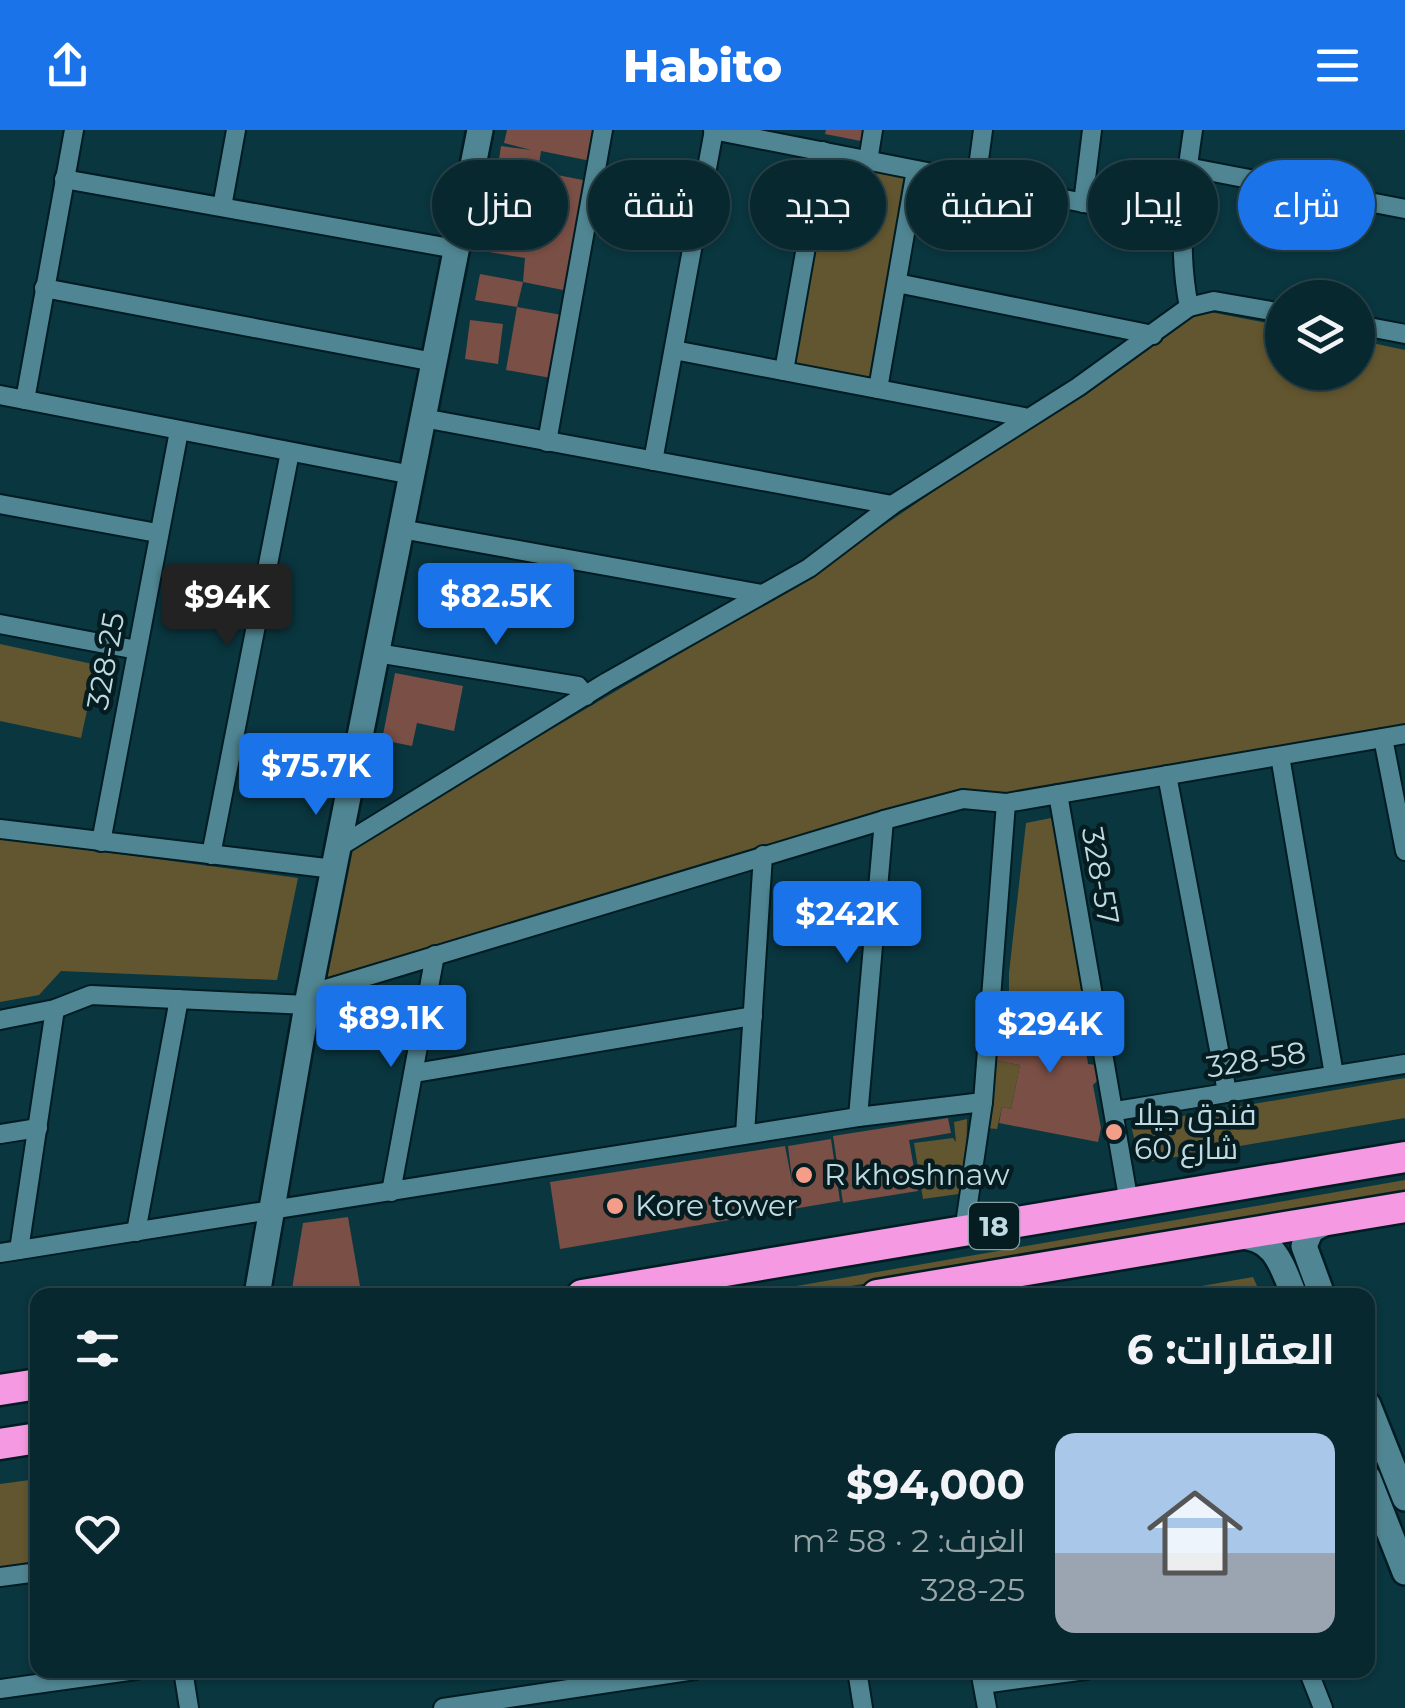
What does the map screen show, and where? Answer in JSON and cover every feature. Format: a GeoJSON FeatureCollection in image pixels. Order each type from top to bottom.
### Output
{"type":"FeatureCollection","features":[{"type":"Feature","properties":{"kind":"highway","name":"18"},"geometry":{"type":"LineString","coordinates":[[628,1288],[1405,1157]]}},
{"type":"Feature","properties":{"kind":"highway","name":"18"},"geometry":{"type":"LineString","coordinates":[[919,1288],[1405,1206]]}},
{"type":"Feature","properties":{"kind":"highway"},"geometry":{"type":"LineString","coordinates":[[0,1390],[30,1385]]}},
{"type":"Feature","properties":{"kind":"highway"},"geometry":{"type":"LineString","coordinates":[[0,1444],[30,1439]]}},
{"type":"Feature","properties":{"kind":"street"},"geometry":{"type":"LineString","coordinates":[[25,400],[74,130]]}},
{"type":"Feature","properties":{"kind":"street"},"geometry":{"type":"LineString","coordinates":[[222,207],[236,130]]}},
{"type":"Feature","properties":{"kind":"street"},"geometry":{"type":"LineString","coordinates":[[474,160],[480,130]]}},
{"type":"Feature","properties":{"kind":"street"},"geometry":{"type":"LineString","coordinates":[[546,442],[602,130]]}},
{"type":"Feature","properties":{"kind":"street"},"geometry":{"type":"LineString","coordinates":[[653,462],[714,130],[868,160],[873,130]]}},
{"type":"Feature","properties":{"kind":"street"},"geometry":{"type":"LineString","coordinates":[[979,160],[983,130]]}},
{"type":"Feature","properties":{"kind":"street"},"geometry":{"type":"LineString","coordinates":[[1083,203],[1092,130]]}},
{"type":"Feature","properties":{"kind":"street"},"geometry":{"type":"LineString","coordinates":[[1188,160],[1193,130]]}},
{"type":"Feature","properties":{"kind":"street"},"geometry":{"type":"LineString","coordinates":[[784,371],[823,151]]}},
{"type":"Feature","properties":{"kind":"street"},"geometry":{"type":"LineString","coordinates":[[1218,174],[1405,208]]}},
{"type":"Feature","properties":{"kind":"street"},"geometry":{"type":"LineString","coordinates":[[64,178],[432,245]]}},
{"type":"Feature","properties":{"kind":"street"},"geometry":{"type":"LineString","coordinates":[[1068,200],[1088,204]]}},
{"type":"Feature","properties":{"kind":"street"},"geometry":{"type":"LineString","coordinates":[[878,389],[906,229]]}},
{"type":"Feature","properties":{"kind":"street"},"geometry":{"type":"LineString","coordinates":[[258,1288],[308,999],[456,250]]}},
{"type":"Feature","properties":{"kind":"street"},"geometry":{"type":"LineString","coordinates":[[1181,250],[1188,307]]}},
{"type":"Feature","properties":{"kind":"street"},"geometry":{"type":"LineString","coordinates":[[897,283],[1153,335]]}},
{"type":"Feature","properties":{"kind":"street"},"geometry":{"type":"LineString","coordinates":[[44,288],[434,362]]}},
{"type":"Feature","properties":{"kind":"street"},"geometry":{"type":"LineString","coordinates":[[0,829],[211,855],[336,858],[586,696],[809,568],[892,505],[1078,387],[1188,307],[1214,301],[1265,310]]}},
{"type":"Feature","properties":{"kind":"street"},"geometry":{"type":"LineString","coordinates":[[1375,329],[1405,334]]}},
{"type":"Feature","properties":{"kind":"street"},"geometry":{"type":"LineString","coordinates":[[674,350],[1024,418]]}},
{"type":"Feature","properties":{"kind":"street"},"geometry":{"type":"LineString","coordinates":[[0,395],[412,475]]}},
{"type":"Feature","properties":{"kind":"street"},"geometry":{"type":"LineString","coordinates":[[423,418],[892,505]]}},
{"type":"Feature","properties":{"kind":"street","name":"328-25"},"geometry":{"type":"LineString","coordinates":[[101,842],[179,430]]}},
{"type":"Feature","properties":{"kind":"street"},"geometry":{"type":"LineString","coordinates":[[211,855],[290,452]]}},
{"type":"Feature","properties":{"kind":"street"},"geometry":{"type":"LineString","coordinates":[[0,504],[157,533]]}},
{"type":"Feature","properties":{"kind":"street"},"geometry":{"type":"LineString","coordinates":[[401,529],[762,594]]}},
{"type":"Feature","properties":{"kind":"street"},"geometry":{"type":"LineString","coordinates":[[0,624],[136,650]]}},
{"type":"Feature","properties":{"kind":"street"},"geometry":{"type":"LineString","coordinates":[[378,653],[578,686],[586,696]]}},
{"type":"Feature","properties":{"kind":"street"},"geometry":{"type":"LineString","coordinates":[[0,1020],[55,1010],[90,994],[308,999],[763,855],[963,799],[1006,803],[1405,734]]}},
{"type":"Feature","properties":{"kind":"street"},"geometry":{"type":"LineString","coordinates":[[1384,738],[1405,851]]}},
{"type":"Feature","properties":{"kind":"street"},"geometry":{"type":"LineString","coordinates":[[1280,756],[1334,1075]]}},
{"type":"Feature","properties":{"kind":"street"},"geometry":{"type":"LineString","coordinates":[[1167,775],[1227,1092]]}},
{"type":"Feature","properties":{"kind":"street","name":"328-57"},"geometry":{"type":"LineString","coordinates":[[1058,794],[1129,1203]]}},
{"type":"Feature","properties":{"kind":"street"},"geometry":{"type":"LineString","coordinates":[[964,1231],[983,1102],[1006,803]]}},
{"type":"Feature","properties":{"kind":"street"},"geometry":{"type":"LineString","coordinates":[[858,1117],[884,820]]}},
{"type":"Feature","properties":{"kind":"street"},"geometry":{"type":"LineString","coordinates":[[746,1134],[763,855]]}},
{"type":"Feature","properties":{"kind":"street"},"geometry":{"type":"LineString","coordinates":[[391,1192],[435,956]]}},
{"type":"Feature","properties":{"kind":"street"},"geometry":{"type":"LineString","coordinates":[[136,1232],[179,998]]}},
{"type":"Feature","properties":{"kind":"street"},"geometry":{"type":"LineString","coordinates":[[20,1250],[55,1010]]}},
{"type":"Feature","properties":{"kind":"street"},"geometry":{"type":"LineString","coordinates":[[415,1073],[753,1016]]}},
{"type":"Feature","properties":{"kind":"street","name":"328-58"},"geometry":{"type":"LineString","coordinates":[[1116,1111],[1405,1064]]}},
{"type":"Feature","properties":{"kind":"street"},"geometry":{"type":"LineString","coordinates":[[0,1253],[746,1134],[983,1102]]}},
{"type":"Feature","properties":{"kind":"street"},"geometry":{"type":"LineString","coordinates":[[0,1134],[38,1128]]}},
{"type":"Feature","properties":{"kind":"street"},"geometry":{"type":"LineString","coordinates":[[1319,1288],[1306,1255],[1306,1237],[1320,1224],[1339,1218]]}},
{"type":"Feature","properties":{"kind":"street"},"geometry":{"type":"LineString","coordinates":[[1228,1236],[1247,1236],[1270,1246],[1291,1288]]}},
{"type":"Feature","properties":{"kind":"street"},"geometry":{"type":"LineString","coordinates":[[1375,1423],[1405,1498]]}},
{"type":"Feature","properties":{"kind":"street"},"geometry":{"type":"LineString","coordinates":[[1375,1496],[1405,1572]]}},
{"type":"Feature","properties":{"kind":"street"},"geometry":{"type":"LineString","coordinates":[[0,1578],[30,1573]]}},
{"type":"Feature","properties":{"kind":"street"},"geometry":{"type":"LineString","coordinates":[[0,1689],[79,1678]]}},
{"type":"Feature","properties":{"kind":"street"},"geometry":{"type":"LineString","coordinates":[[184,1678],[189,1708]]}},
{"type":"Feature","properties":{"kind":"street"},"geometry":{"type":"LineString","coordinates":[[443,1708],[543,1701],[637,1678]]}},
{"type":"Feature","properties":{"kind":"street"},"geometry":{"type":"LineString","coordinates":[[858,1678],[863,1708]]}},
{"type":"Feature","properties":{"kind":"street"},"geometry":{"type":"LineString","coordinates":[[982,1678],[987,1708]]}},
{"type":"Feature","properties":{"kind":"street"},"geometry":{"type":"LineString","coordinates":[[1311,1678],[1323,1708]]}},
{"type":"Feature","properties":{"kind":"shaded area"},"geometry":{"type":"Polygon","coordinates":[[[886,173],[906,177],[870,378],[793,365],[817,250],[886,250],[886,173]]]}},
{"type":"Feature","properties":{"kind":"shaded area"},"geometry":{"type":"Polygon","coordinates":[[[1200,310],[1265,323],[1265,390],[1375,390],[1375,344],[1405,350],[1405,730],[1001,805],[985,793],[917,801],[318,982],[343,852],[799,583],[1200,310]]]}},
{"type":"Feature","properties":{"kind":"shaded area"},"geometry":{"type":"Polygon","coordinates":[[[0,644],[97,665],[81,738],[0,721],[0,644]]]}},
{"type":"Feature","properties":{"kind":"shaded area"},"geometry":{"type":"Polygon","coordinates":[[[1055,820],[1086,1013],[1033,999],[1027,1017],[1009,1014],[1009,973],[1026,823],[1055,820]]]}},
{"type":"Feature","properties":{"kind":"shaded area"},"geometry":{"type":"Polygon","coordinates":[[[0,838],[298,878],[277,980],[61,971],[39,995],[0,1002],[0,838]]]}},
{"type":"Feature","properties":{"kind":"shaded area"},"geometry":{"type":"Polygon","coordinates":[[[993,1060],[1020,1065],[1011,1109],[1002,1107],[997,1129],[987,1128],[993,1060]]]}},
{"type":"Feature","properties":{"kind":"shaded area"},"geometry":{"type":"Polygon","coordinates":[[[1405,1078],[1405,1118],[1140,1163],[1131,1125],[1405,1078]]]}},
{"type":"Feature","properties":{"kind":"shaded area"},"geometry":{"type":"Polygon","coordinates":[[[967,1119],[966,1193],[923,1199],[914,1143],[953,1138],[956,1142],[954,1122],[967,1119]]]}},
{"type":"Feature","properties":{"kind":"shaded area"},"geometry":{"type":"Polygon","coordinates":[[[1405,1180],[1405,1195],[839,1288],[785,1288],[1405,1180]]]}},
{"type":"Feature","properties":{"kind":"shaded area"},"geometry":{"type":"Polygon","coordinates":[[[1253,1277],[1258,1288],[1190,1288],[1253,1277]]]}},
{"type":"Feature","properties":{"kind":"shaded area"},"geometry":{"type":"Polygon","coordinates":[[[30,1480],[30,1564],[0,1568],[0,1484],[30,1480]]]}},
{"type":"Feature","properties":{"kind":"building"},"geometry":{"type":"Polygon","coordinates":[[[507,130],[596,130],[591,160],[541,151],[540,160],[499,160],[501,146],[531,150],[504,143],[507,130]]]}},
{"type":"Feature","properties":{"kind":"building"},"geometry":{"type":"Polygon","coordinates":[[[826,130],[864,130],[861,141],[825,134],[826,130]]]}},
{"type":"Feature","properties":{"kind":"building"},"geometry":{"type":"Polygon","coordinates":[[[568,177],[588,181],[568,291],[523,282],[525,258],[483,251],[568,250],[568,177]]]}},
{"type":"Feature","properties":{"kind":"building"},"geometry":{"type":"Polygon","coordinates":[[[480,274],[523,282],[517,307],[475,300],[480,274]]]}},
{"type":"Feature","properties":{"kind":"building"},"geometry":{"type":"Polygon","coordinates":[[[517,307],[562,315],[551,378],[506,370],[517,307]]]}},
{"type":"Feature","properties":{"kind":"building"},"geometry":{"type":"Polygon","coordinates":[[[470,320],[503,324],[498,364],[465,359],[470,320]]]}},
{"type":"Feature","properties":{"kind":"building"},"geometry":{"type":"Polygon","coordinates":[[[395,673],[463,686],[454,731],[417,723],[412,746],[382,740],[395,673]]]}},
{"type":"Feature","properties":{"kind":"building"},"geometry":{"type":"Polygon","coordinates":[[[1035,1004],[1072,1011],[1068,1035],[1084,1038],[1088,1064],[1096,1065],[1099,1079],[1093,1085],[1101,1128],[1098,1142],[999,1123],[1002,1107],[1011,1109],[1020,1065],[993,1060],[1002,1018],[1031,1023],[1035,1004]]]}},
{"type":"Feature","properties":{"kind":"building"},"geometry":{"type":"Polygon","coordinates":[[[948,1118],[951,1133],[909,1140],[918,1191],[843,1203],[833,1136],[948,1118]]]}},
{"type":"Feature","properties":{"kind":"building"},"geometry":{"type":"Polygon","coordinates":[[[831,1139],[840,1201],[560,1249],[550,1182],[785,1146],[793,1187],[788,1146],[831,1139]]]}},
{"type":"Feature","properties":{"kind":"building"},"geometry":{"type":"Polygon","coordinates":[[[348,1217],[360,1286],[292,1288],[303,1223],[348,1217]]]}},
{"type":"Feature","properties":{"kind":"place","name":"فندق جيلا شارع 60"},"geometry":{"type":"Point","coordinates":[1114,1132]}},
{"type":"Feature","properties":{"kind":"place","name":"R khoshnaw"},"geometry":{"type":"Point","coordinates":[804,1175]}},
{"type":"Feature","properties":{"kind":"place","name":"Kore tower"},"geometry":{"type":"Point","coordinates":[615,1206]}}]}
